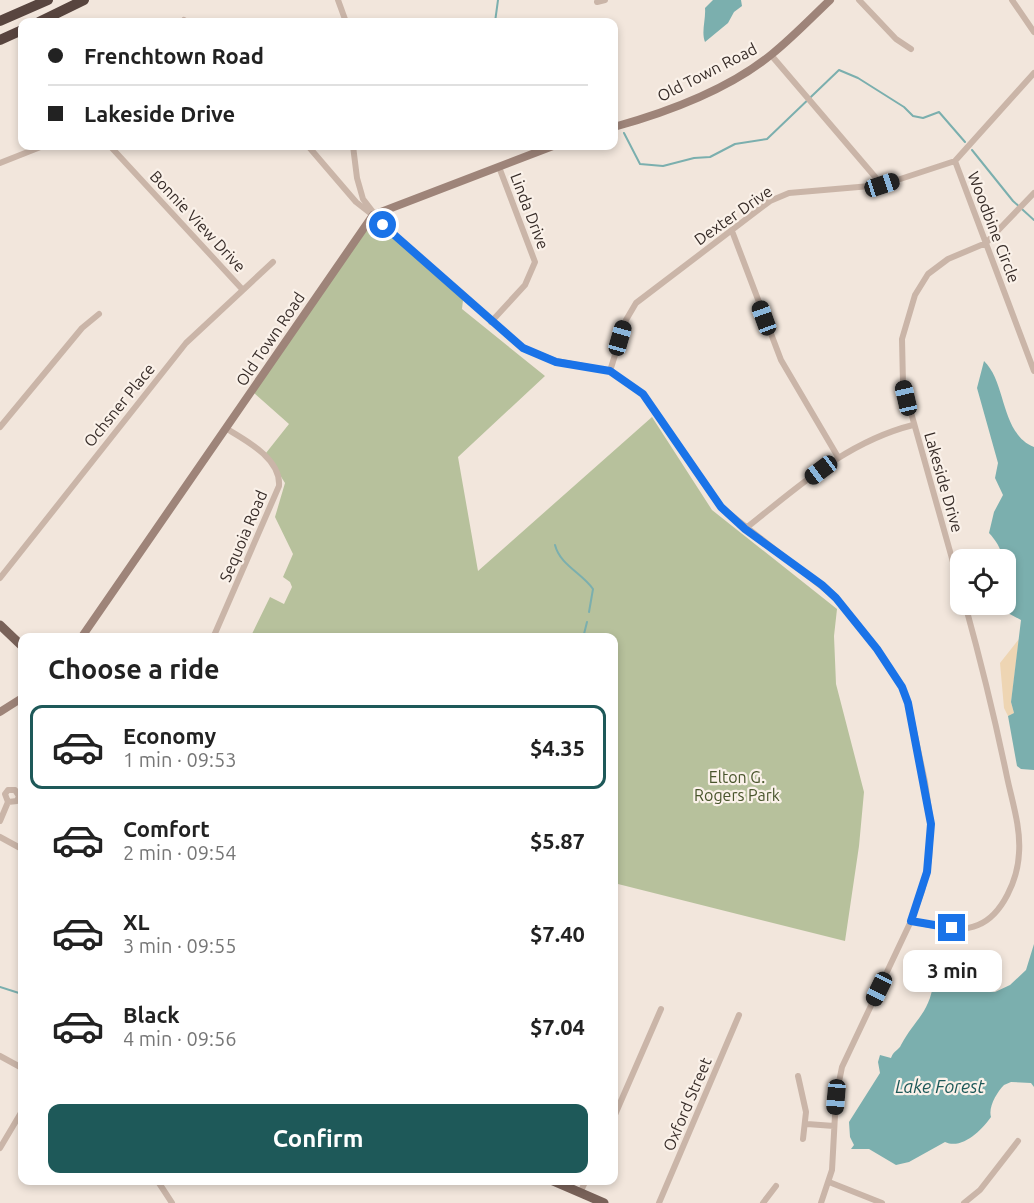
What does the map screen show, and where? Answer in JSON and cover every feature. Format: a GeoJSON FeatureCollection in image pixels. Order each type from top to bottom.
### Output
{"type":"FeatureCollection","features":[{"type":"Feature","properties":{"kind":"highway"},"geometry":{"type":"LineString","coordinates":[[0,21],[48,0]]}},
{"type":"Feature","properties":{"kind":"highway"},"geometry":{"type":"LineString","coordinates":[[47,18],[84,0]]}},
{"type":"Feature","properties":{"kind":"highway"},"geometry":{"type":"LineString","coordinates":[[0,39],[18,32]]}},
{"type":"Feature","properties":{"kind":"main road","name":"Old Town Road"},"geometry":{"type":"LineString","coordinates":[[618,127],[692,100],[771,55],[830,0]]}},
{"type":"Feature","properties":{"kind":"main road"},"geometry":{"type":"LineString","coordinates":[[373,215],[543,150]]}},
{"type":"Feature","properties":{"kind":"main road","name":"Old Town Road"},"geometry":{"type":"LineString","coordinates":[[84,633],[373,215]]}},
{"type":"Feature","properties":{"kind":"main road"},"geometry":{"type":"LineString","coordinates":[[0,625],[18,642]]}},
{"type":"Feature","properties":{"kind":"main road"},"geometry":{"type":"LineString","coordinates":[[0,712],[18,701]]}},
{"type":"Feature","properties":{"kind":"main road"},"geometry":{"type":"LineString","coordinates":[[562,1185],[604,1203]]}},
{"type":"Feature","properties":{"kind":"street"},"geometry":{"type":"LineString","coordinates":[[338,0],[345,18]]}},
{"type":"Feature","properties":{"kind":"street"},"geometry":{"type":"LineString","coordinates":[[859,0],[896,39],[911,49]]}},
{"type":"Feature","properties":{"kind":"street"},"geometry":{"type":"LineString","coordinates":[[1012,0],[1034,32]]}},
{"type":"Feature","properties":{"kind":"street"},"geometry":{"type":"LineString","coordinates":[[771,55],[882,185]]}},
{"type":"Feature","properties":{"kind":"street","name":"Dexter Drive"},"geometry":{"type":"LineString","coordinates":[[610,371],[626,320],[636,303],[770,201],[789,193],[882,185],[955,161],[1034,73]]}},
{"type":"Feature","properties":{"kind":"street"},"geometry":{"type":"LineString","coordinates":[[0,164],[33,150]]}},
{"type":"Feature","properties":{"kind":"street","name":"Bonnie View Drive"},"geometry":{"type":"LineString","coordinates":[[114,150],[242,289]]}},
{"type":"Feature","properties":{"kind":"street"},"geometry":{"type":"LineString","coordinates":[[312,150],[343,186],[373,215],[523,348],[542,357],[610,371],[643,394],[714,500],[745,529],[836,598],[877,649],[902,687],[908,703],[931,824],[927,872],[911,921],[842,1067],[836,1097],[832,1170],[821,1203]]}},
{"type":"Feature","properties":{"kind":"street"},"geometry":{"type":"LineString","coordinates":[[354,150],[357,178],[363,199],[373,215]]}},
{"type":"Feature","properties":{"kind":"street","name":"Woodbine Circle"},"geometry":{"type":"LineString","coordinates":[[955,161],[1034,371]]}},
{"type":"Feature","properties":{"kind":"street","name":"Linda Drive"},"geometry":{"type":"LineString","coordinates":[[491,321],[525,285],[535,262],[498,167]]}},
{"type":"Feature","properties":{"kind":"street"},"geometry":{"type":"LineString","coordinates":[[343,186],[357,178]]}},
{"type":"Feature","properties":{"kind":"street","name":"Lakeside Drive"},"geometry":{"type":"LineString","coordinates":[[950,553],[903,384],[900,353],[904,325],[915,296],[935,267],[986,243],[1034,193]]}},
{"type":"Feature","properties":{"kind":"street"},"geometry":{"type":"LineString","coordinates":[[732,231],[782,360],[838,457]]}},
{"type":"Feature","properties":{"kind":"street","name":"Ochsner Place"},"geometry":{"type":"LineString","coordinates":[[0,578],[186,343],[273,262]]}},
{"type":"Feature","properties":{"kind":"street"},"geometry":{"type":"LineString","coordinates":[[0,427],[82,328],[99,314]]}},
{"type":"Feature","properties":{"kind":"street"},"geometry":{"type":"LineString","coordinates":[[745,529],[838,457],[880,434],[913,425]]}},
{"type":"Feature","properties":{"kind":"street","name":"Sequoia Road"},"geometry":{"type":"LineString","coordinates":[[215,633],[279,486],[279,478],[273,465],[227,429]]}},
{"type":"Feature","properties":{"kind":"street"},"geometry":{"type":"LineString","coordinates":[[911,921],[952,928],[977,926],[998,908],[1018,867],[1020,844],[1015,818],[987,687],[968,615]]}},
{"type":"Feature","properties":{"kind":"street"},"geometry":{"type":"LineString","coordinates":[[0,821],[8,802]]}},
{"type":"Feature","properties":{"kind":"street"},"geometry":{"type":"LineString","coordinates":[[0,837],[18,847]]}},
{"type":"Feature","properties":{"kind":"street"},"geometry":{"type":"LineString","coordinates":[[618,1108],[661,1009]]}},
{"type":"Feature","properties":{"kind":"street","name":"Oxford Street"},"geometry":{"type":"LineString","coordinates":[[659,1203],[739,1015]]}},
{"type":"Feature","properties":{"kind":"street"},"geometry":{"type":"LineString","coordinates":[[0,1056],[18,1066]]}},
{"type":"Feature","properties":{"kind":"street"},"geometry":{"type":"LineString","coordinates":[[798,1076],[807,1124],[803,1139]]}},
{"type":"Feature","properties":{"kind":"street"},"geometry":{"type":"LineString","coordinates":[[0,1148],[18,1118]]}},
{"type":"Feature","properties":{"kind":"street"},"geometry":{"type":"LineString","coordinates":[[807,1124],[834,1126]]}},
{"type":"Feature","properties":{"kind":"street"},"geometry":{"type":"LineString","coordinates":[[964,1203],[980,1190],[1018,1141]]}},
{"type":"Feature","properties":{"kind":"street"},"geometry":{"type":"LineString","coordinates":[[829,1182],[882,1203]]}},
{"type":"Feature","properties":{"kind":"street"},"geometry":{"type":"LineString","coordinates":[[160,1185],[172,1203]]}},
{"type":"Feature","properties":{"kind":"street"},"geometry":{"type":"LineString","coordinates":[[580,1193],[584,1185]]}},
{"type":"Feature","properties":{"kind":"street"},"geometry":{"type":"LineString","coordinates":[[763,1203],[776,1186]]}},
{"type":"Feature","properties":{"kind":"green space","name":"Elton G. Rogers Park"},"geometry":{"type":"Polygon","coordinates":[[[373,218],[463,300],[462,309],[545,376],[458,457],[478,571],[652,417],[712,510],[837,609],[834,636],[836,684],[864,792],[859,846],[845,941],[618,884],[618,633],[252,633],[270,597],[284,604],[292,587],[290,582],[283,577],[293,554],[275,517],[285,483],[266,453],[289,424],[254,393],[373,218]]]}},
{"type":"Feature","properties":{"kind":"sand"},"geometry":{"type":"Polygon","coordinates":[[[1019,639],[1011,702],[1014,713],[1008,716],[1004,708],[1000,663],[1019,639]]]}},
{"type":"Feature","properties":{"kind":"water"},"geometry":{"type":"Polygon","coordinates":[[[713,0],[741,0],[742,6],[734,12],[728,23],[705,42],[703,34],[705,8],[713,0]]]}},
{"type":"Feature","properties":{"kind":"water"},"geometry":{"type":"Polygon","coordinates":[[[984,361],[997,382],[1015,431],[1034,447],[1034,770],[1021,769],[1017,766],[1008,716],[1014,713],[1011,702],[1021,620],[1012,615],[1016,615],[1016,549],[1000,549],[989,533],[994,512],[1003,495],[995,478],[998,463],[977,388],[984,361]]]}},
{"type":"Feature","properties":{"kind":"water","name":"Lake Forest"},"geometry":{"type":"Polygon","coordinates":[[[1034,944],[1034,1087],[1031,1083],[1011,1082],[1004,1085],[994,1100],[991,1117],[977,1133],[958,1143],[945,1142],[909,1162],[896,1165],[869,1149],[851,1149],[854,1145],[850,1137],[849,1122],[880,1073],[878,1062],[880,1055],[891,1058],[900,1047],[925,1009],[934,980],[956,981],[971,990],[995,992],[1010,985],[1026,970],[1034,944]]]}},
{"type":"Feature","properties":{"kind":"waterway"},"geometry":{"type":"LineString","coordinates":[[496,18],[498,0]]}},
{"type":"Feature","properties":{"kind":"waterway"},"geometry":{"type":"LineString","coordinates":[[624,133],[640,164],[663,166],[694,158],[710,157],[735,144],[767,139],[839,70],[858,78],[904,107],[913,116],[923,118],[939,112],[965,142]]}},
{"type":"Feature","properties":{"kind":"waterway"},"geometry":{"type":"LineString","coordinates":[[972,150],[1013,201],[1034,220]]}},
{"type":"Feature","properties":{"kind":"waterway"},"geometry":{"type":"LineString","coordinates":[[555,545],[566,563],[593,589],[589,612]]}},
{"type":"Feature","properties":{"kind":"waterway"},"geometry":{"type":"LineString","coordinates":[[584,633],[587,622]]}},
{"type":"Feature","properties":{"kind":"waterway"},"geometry":{"type":"LineString","coordinates":[[0,987],[18,993]]}},
{"type":"Feature","properties":{"kind":"route"},"geometry":{"type":"LineString","coordinates":[[383,225],[523,348],[556,362],[610,371],[643,394],[714,500],[745,529],[822,585],[857,622],[902,687],[908,703],[925,782],[931,824],[929,860],[922,891],[911,921],[952,928]]}}]}
